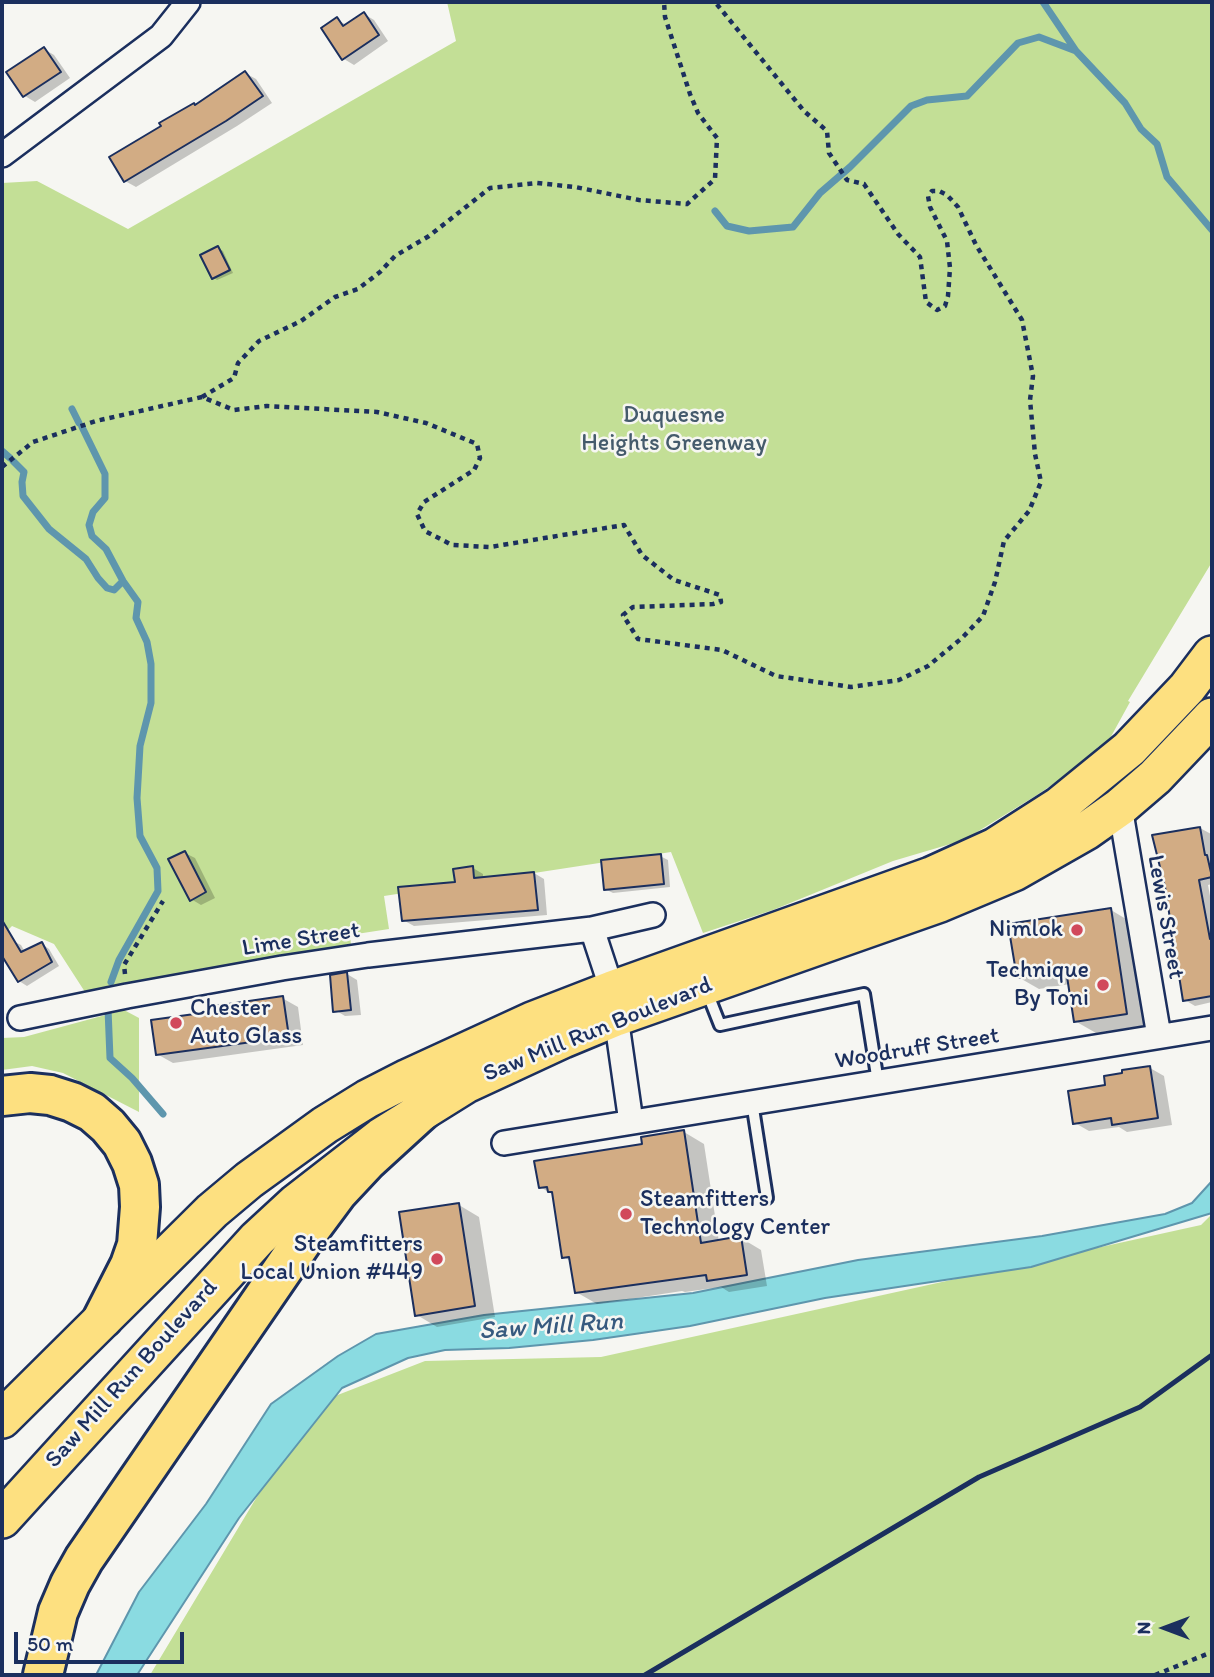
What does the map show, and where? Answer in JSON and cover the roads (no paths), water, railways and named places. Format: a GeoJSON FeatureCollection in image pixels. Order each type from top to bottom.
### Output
{"type":"FeatureCollection","features":[{"type":"Feature","properties":{"kind":"highway","name":"Saw Mill Run Boulevard"},"geometry":{"type":"LineString","coordinates":[[2,1419],[212,1211],[249,1180],[325,1125],[367,1099],[457,1054],[614,1004],[963,863],[1023,831],[1059,806],[1129,749],[1187,688],[1212,655]]}},
{"type":"Feature","properties":{"kind":"highway","name":"Saw Mill Run Boulevard"},"geometry":{"type":"LineString","coordinates":[[2,1519],[257,1239],[337,1169],[425,1108],[614,1004],[705,986],[977,889],[1052,852],[1120,807],[1155,777],[1212,717]]}},
{"type":"Feature","properties":{"kind":"highway"},"geometry":{"type":"LineString","coordinates":[[1120,807],[1129,749]]}},
{"type":"Feature","properties":{"kind":"highway"},"geometry":{"type":"LineString","coordinates":[[2,1096],[30,1093],[50,1096],[72,1102],[92,1112],[122,1143],[132,1163],[139,1185],[141,1207],[137,1245],[103,1318]]}},
{"type":"Feature","properties":{"kind":"highway"},"geometry":{"type":"LineString","coordinates":[[43,1675],[58,1612],[84,1559],[338,1192],[367,1161],[425,1108]]}},
{"type":"Feature","properties":{"kind":"street"},"geometry":{"type":"LineString","coordinates":[[2,155],[161,36],[188,2]]}},
{"type":"Feature","properties":{"kind":"street","name":"Lewis Street"},"geometry":{"type":"LineString","coordinates":[[1120,807],[1159,1036]]}},
{"type":"Feature","properties":{"kind":"street","name":"Lime Street"},"geometry":{"type":"LineString","coordinates":[[20,1018],[127,996],[356,957],[592,929],[653,915]]}},
{"type":"Feature","properties":{"kind":"street"},"geometry":{"type":"LineString","coordinates":[[592,929],[614,1004],[631,1122]]}},
{"type":"Feature","properties":{"kind":"street","name":"Woodruff Street"},"geometry":{"type":"LineString","coordinates":[[504,1143],[1212,1028]]}},
{"type":"Feature","properties":{"kind":"lane"},"geometry":{"type":"LineString","coordinates":[[705,986],[720,1025],[864,994],[878,1082]]}},
{"type":"Feature","properties":{"kind":"lane"},"geometry":{"type":"LineString","coordinates":[[752,1102],[767,1198]]}},
{"type":"Feature","properties":{"kind":"water","name":"Saw Mill Run"},"geometry":{"type":"Polygon","coordinates":[[[1212,1181],[1212,1213],[1031,1267],[825,1298],[690,1326],[593,1340],[509,1348],[445,1350],[408,1358],[342,1388],[239,1518],[137,1675],[96,1675],[139,1592],[206,1504],[271,1404],[338,1356],[376,1334],[484,1315],[693,1293],[858,1260],[1042,1236],[1165,1214],[1192,1203],[1212,1181]]]}},
{"type":"Feature","properties":{"kind":"waterway"},"geometry":{"type":"LineString","coordinates":[[1043,2],[1076,51]]}},
{"type":"Feature","properties":{"kind":"waterway"},"geometry":{"type":"LineString","coordinates":[[715,211],[727,226],[749,231],[793,227],[820,193],[911,106],[927,100],[967,96],[1018,43],[1039,37],[1076,51],[1125,103],[1141,129],[1157,144],[1167,177],[1212,230]]}},
{"type":"Feature","properties":{"kind":"waterway"},"geometry":{"type":"LineString","coordinates":[[72,409],[79,423]]}},
{"type":"Feature","properties":{"kind":"waterway"},"geometry":{"type":"LineString","coordinates":[[82,427],[105,474],[105,498],[93,512],[89,525],[92,536],[106,549],[138,602],[136,618],[147,642],[151,664],[151,703],[140,746],[137,798],[140,836],[157,868],[158,891],[119,960],[111,982]]}},
{"type":"Feature","properties":{"kind":"waterway"},"geometry":{"type":"LineString","coordinates":[[2,451],[10,458]]}},
{"type":"Feature","properties":{"kind":"waterway"},"geometry":{"type":"LineString","coordinates":[[13,461],[24,472],[23,496],[49,529],[86,559],[107,588],[114,590],[123,581]]}},
{"type":"Feature","properties":{"kind":"waterway"},"geometry":{"type":"LineString","coordinates":[[108,1009],[110,1058],[132,1078],[163,1114]]}},
{"type":"Feature","properties":{"kind":"railway"},"geometry":{"type":"LineString","coordinates":[[645,1675],[979,1477],[1140,1407],[1212,1355]]}},
{"type":"Feature","properties":{"kind":"place","name":"Nimlok"},"geometry":{"type":"Point","coordinates":[1077,930]}},
{"type":"Feature","properties":{"kind":"place","name":"Technique By Toni"},"geometry":{"type":"Point","coordinates":[1103,985]}},
{"type":"Feature","properties":{"kind":"place","name":"Chester Auto Glass"},"geometry":{"type":"Point","coordinates":[176,1023]}},
{"type":"Feature","properties":{"kind":"place","name":"Steamfitters Technology Center"},"geometry":{"type":"Point","coordinates":[626,1214]}},
{"type":"Feature","properties":{"kind":"place","name":"Steamfitters Local Union #449"},"geometry":{"type":"Point","coordinates":[437,1259]}},
{"type":"Feature","properties":{"kind":"park label","name":"Duquesne Heights Greenway"},"geometry":{"type":"Point","coordinates":[674,430]}}]}
